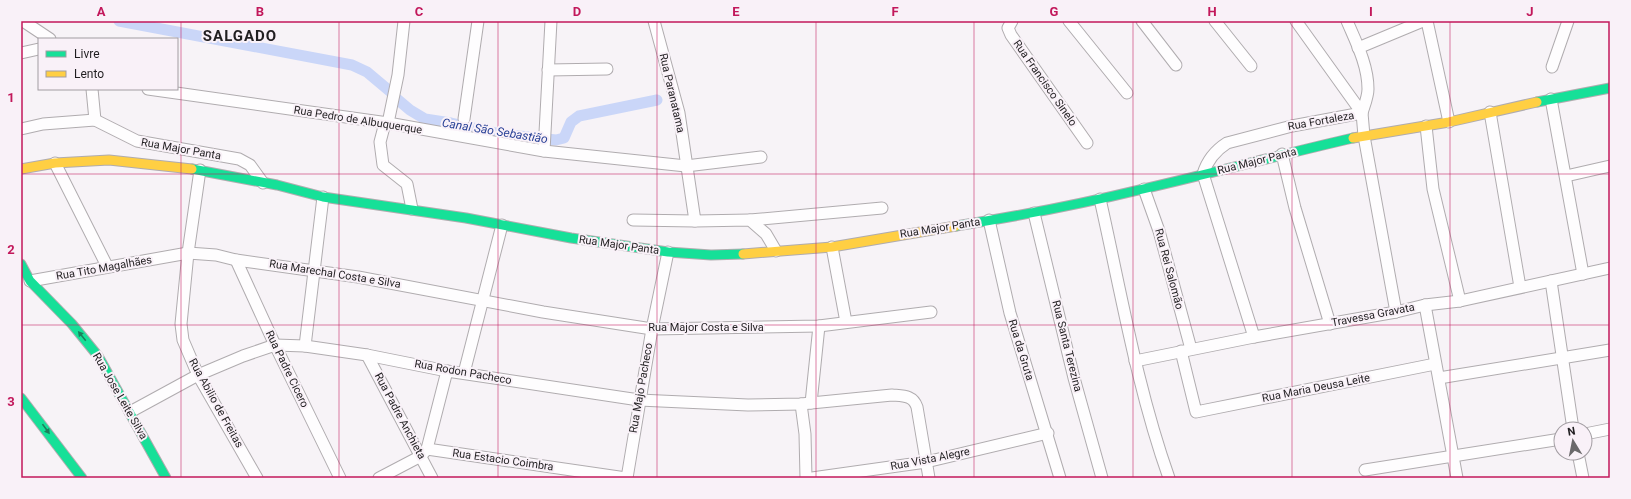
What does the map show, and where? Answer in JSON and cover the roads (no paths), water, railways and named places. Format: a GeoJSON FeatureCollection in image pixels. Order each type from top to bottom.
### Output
{"type":"FeatureCollection","features":[{"type":"Feature","properties":{"kind":"street"},"geometry":{"type":"LineString","coordinates":[[23,21],[48,38]]}},
{"type":"Feature","properties":{"kind":"street"},"geometry":{"type":"LineString","coordinates":[[404,21],[398,75],[380,142],[383,165],[407,184],[412,209]]}},
{"type":"Feature","properties":{"kind":"street"},"geometry":{"type":"LineString","coordinates":[[464,119],[478,21]]}},
{"type":"Feature","properties":{"kind":"street"},"geometry":{"type":"LineString","coordinates":[[544,142],[551,21]]}},
{"type":"Feature","properties":{"kind":"street","name":"Rua Paranatama"},"geometry":{"type":"LineString","coordinates":[[654,21],[679,113],[695,220]]}},
{"type":"Feature","properties":{"kind":"street"},"geometry":{"type":"LineString","coordinates":[[1070,21],[1127,93]]}},
{"type":"Feature","properties":{"kind":"street"},"geometry":{"type":"LineString","coordinates":[[1142,21],[1176,65]]}},
{"type":"Feature","properties":{"kind":"street"},"geometry":{"type":"LineString","coordinates":[[1215,21],[1251,66]]}},
{"type":"Feature","properties":{"kind":"street"},"geometry":{"type":"LineString","coordinates":[[1296,21],[1362,113],[1364,136],[1396,312]]}},
{"type":"Feature","properties":{"kind":"street","name":"Rua Fortaleza"},"geometry":{"type":"LineString","coordinates":[[1203,174],[1205,167],[1218,149],[1227,143],[1292,126],[1362,113],[1368,90],[1364,64],[1347,21]]}},
{"type":"Feature","properties":{"kind":"street"},"geometry":{"type":"LineString","coordinates":[[1358,48],[1423,21]]}},
{"type":"Feature","properties":{"kind":"street"},"geometry":{"type":"LineString","coordinates":[[1427,21],[1449,122]]}},
{"type":"Feature","properties":{"kind":"street"},"geometry":{"type":"LineString","coordinates":[[1552,67],[1568,21]]}},
{"type":"Feature","properties":{"kind":"street","name":"Rua Francisco Sinelo"},"geometry":{"type":"LineString","coordinates":[[1011,22],[1008,28],[1011,35],[1087,142]]}},
{"type":"Feature","properties":{"kind":"street"},"geometry":{"type":"LineString","coordinates":[[21,53],[38,50]]}},
{"type":"Feature","properties":{"kind":"street"},"geometry":{"type":"LineString","coordinates":[[548,70],[607,69]]}},
{"type":"Feature","properties":{"kind":"street","name":"Rua Major Panta"},"geometry":{"type":"LineString","coordinates":[[21,169],[55,164],[109,160],[200,170],[323,197],[412,209],[571,238],[668,252],[711,255],[756,254],[832,246],[1034,213],[1144,189],[1282,154],[1364,136],[1449,122],[1551,99],[1610,88]]}},
{"type":"Feature","properties":{"kind":"street"},"geometry":{"type":"LineString","coordinates":[[21,129],[43,124],[95,120],[92,90]]}},
{"type":"Feature","properties":{"kind":"street","name":"Rua Pedro de Albuquerque"},"geometry":{"type":"LineString","coordinates":[[155,90],[386,123],[544,142],[686,166],[761,157]]}},
{"type":"Feature","properties":{"kind":"street"},"geometry":{"type":"LineString","coordinates":[[1551,99],[1583,274]]}},
{"type":"Feature","properties":{"kind":"street"},"geometry":{"type":"LineString","coordinates":[[1490,112],[1520,287]]}},
{"type":"Feature","properties":{"kind":"street","name":"Rua Major Panta"},"geometry":{"type":"LineString","coordinates":[[95,120],[137,141],[239,159],[250,165],[263,183]]}},
{"type":"Feature","properties":{"kind":"street"},"geometry":{"type":"LineString","coordinates":[[1426,126],[1433,189],[1460,300]]}},
{"type":"Feature","properties":{"kind":"street"},"geometry":{"type":"LineString","coordinates":[[1282,154],[1295,208],[1330,324]]}},
{"type":"Feature","properties":{"kind":"street"},"geometry":{"type":"LineString","coordinates":[[55,164],[107,266]]}},
{"type":"Feature","properties":{"kind":"street"},"geometry":{"type":"LineString","coordinates":[[1566,176],[1610,166]]}},
{"type":"Feature","properties":{"kind":"street","name":"Rua Abilio de Freitas"},"geometry":{"type":"LineString","coordinates":[[200,170],[188,253],[181,324],[183,340],[198,375],[257,478]]}},
{"type":"Feature","properties":{"kind":"street"},"geometry":{"type":"LineString","coordinates":[[1203,174],[1254,337]]}},
{"type":"Feature","properties":{"kind":"street","name":"Rua Rei Salomão"},"geometry":{"type":"LineString","coordinates":[[1144,189],[1159,230],[1186,350],[1196,412]]}},
{"type":"Feature","properties":{"kind":"street"},"geometry":{"type":"LineString","coordinates":[[305,346],[323,197]]}},
{"type":"Feature","properties":{"kind":"street"},"geometry":{"type":"LineString","coordinates":[[1100,199],[1135,361],[1157,443],[1169,478]]}},
{"type":"Feature","properties":{"kind":"street"},"geometry":{"type":"LineString","coordinates":[[633,220],[750,220],[882,208]]}},
{"type":"Feature","properties":{"kind":"street","name":"Rua Santa Terezina"},"geometry":{"type":"LineString","coordinates":[[1034,213],[1074,378],[1102,478]]}},
{"type":"Feature","properties":{"kind":"street"},"geometry":{"type":"LineString","coordinates":[[750,220],[766,234],[776,251]]}},
{"type":"Feature","properties":{"kind":"street","name":"Rua da Gruta"},"geometry":{"type":"LineString","coordinates":[[989,220],[1010,313],[1048,433],[1060,478]]}},
{"type":"Feature","properties":{"kind":"street"},"geometry":{"type":"LineString","coordinates":[[464,373],[502,225]]}},
{"type":"Feature","properties":{"kind":"street"},"geometry":{"type":"LineString","coordinates":[[832,246],[846,322]]}},
{"type":"Feature","properties":{"kind":"street","name":"Rua Majo Pacheco"},"geometry":{"type":"LineString","coordinates":[[626,478],[652,329],[668,252]]}},
{"type":"Feature","properties":{"kind":"street","name":"Rua Tito Magalhães"},"geometry":{"type":"LineString","coordinates":[[26,284],[107,266],[188,253]]}},
{"type":"Feature","properties":{"kind":"street","name":"Rua Marechal Costa e Silva"},"geometry":{"type":"LineString","coordinates":[[188,253],[216,255],[236,260],[313,271],[482,300]]}},
{"type":"Feature","properties":{"kind":"street","name":"Rua Padre Cicero"},"geometry":{"type":"LineString","coordinates":[[236,260],[275,345],[340,478]]}},
{"type":"Feature","properties":{"kind":"street","name":"Rua Jose Leite Silva"},"geometry":{"type":"LineString","coordinates":[[21,264],[26,284],[72,324],[98,356],[166,478]]}},
{"type":"Feature","properties":{"kind":"street","name":"Travessa Gravata"},"geometry":{"type":"LineString","coordinates":[[1135,361],[1254,337],[1396,312],[1425,305],[1460,300],[1610,268]]}},
{"type":"Feature","properties":{"kind":"street"},"geometry":{"type":"LineString","coordinates":[[1551,281],[1564,358],[1572,421]]}},
{"type":"Feature","properties":{"kind":"street","name":"Rua Major Costa e Silva"},"geometry":{"type":"LineString","coordinates":[[482,300],[543,312],[652,329],[819,326],[931,312]]}},
{"type":"Feature","properties":{"kind":"street"},"geometry":{"type":"LineString","coordinates":[[1425,305],[1457,478]]}},
{"type":"Feature","properties":{"kind":"street"},"geometry":{"type":"LineString","coordinates":[[806,478],[806,404],[819,326]]}},
{"type":"Feature","properties":{"kind":"street","name":"Rua Rodon Pacheco"},"geometry":{"type":"LineString","coordinates":[[130,412],[198,375],[243,356],[275,345],[305,346],[367,354],[448,371],[639,400],[748,405],[806,404]]}},
{"type":"Feature","properties":{"kind":"street"},"geometry":{"type":"LineString","coordinates":[[1439,378],[1610,350]]}},
{"type":"Feature","properties":{"kind":"street","name":"Rua Padre Anchieta"},"geometry":{"type":"LineString","coordinates":[[367,354],[424,452],[432,478]]}},
{"type":"Feature","properties":{"kind":"street","name":"Rua Maria Deusa Leite"},"geometry":{"type":"LineString","coordinates":[[1196,412],[1435,364]]}},
{"type":"Feature","properties":{"kind":"street"},"geometry":{"type":"LineString","coordinates":[[379,478],[424,452],[448,371]]}},
{"type":"Feature","properties":{"kind":"street"},"geometry":{"type":"LineString","coordinates":[[806,404],[892,395],[907,396],[915,403],[929,478]]}},
{"type":"Feature","properties":{"kind":"street"},"geometry":{"type":"LineString","coordinates":[[21,398],[37,417],[82,478]]}},
{"type":"Feature","properties":{"kind":"street"},"geometry":{"type":"LineString","coordinates":[[1593,432],[1610,429]]}},
{"type":"Feature","properties":{"kind":"street","name":"Rua Vista Alegre"},"geometry":{"type":"LineString","coordinates":[[812,478],[926,462],[1048,433]]}},
{"type":"Feature","properties":{"kind":"street"},"geometry":{"type":"LineString","coordinates":[[1366,470],[1553,440]]}},
{"type":"Feature","properties":{"kind":"street","name":"Rua Estacio Coimbra"},"geometry":{"type":"LineString","coordinates":[[424,452],[626,478]]}},
{"type":"Feature","properties":{"kind":"street"},"geometry":{"type":"LineString","coordinates":[[1580,461],[1583,478]]}},
{"type":"Feature","properties":{"kind":"waterway","name":"Canal São Sebastião"},"geometry":{"type":"LineString","coordinates":[[119,21],[352,65],[367,72],[392,93]]}},
{"type":"Feature","properties":{"kind":"waterway","name":"Canal São Sebastião"},"geometry":{"type":"LineString","coordinates":[[397,99],[410,110],[425,119],[501,134],[556,140],[564,138],[571,122],[579,116],[657,100]]}},
{"type":"Feature","properties":{"kind":"district","name":"SALGADO"},"geometry":{"type":"Point","coordinates":[240,36]}}]}
